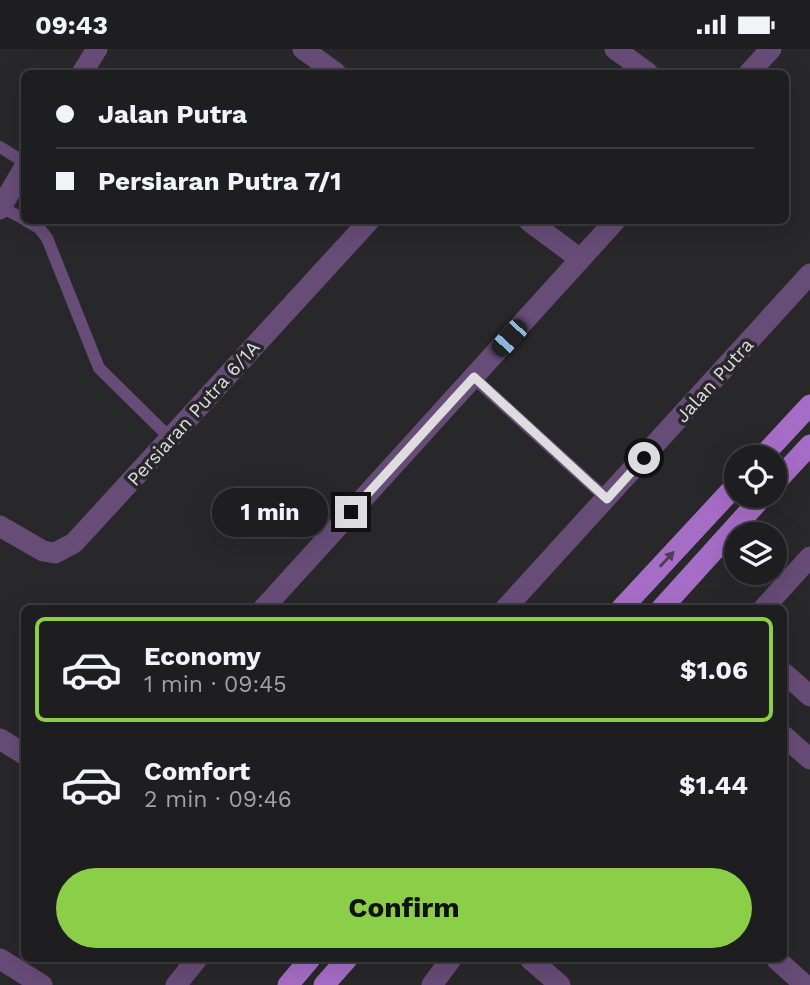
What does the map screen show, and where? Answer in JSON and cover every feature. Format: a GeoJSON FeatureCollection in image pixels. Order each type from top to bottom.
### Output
{"type":"FeatureCollection","features":[{"type":"Feature","properties":{"kind":"main road"},"geometry":{"type":"LineString","coordinates":[[773,445],[810,405]]}},
{"type":"Feature","properties":{"kind":"main road"},"geometry":{"type":"LineString","coordinates":[[787,470],[810,445]]}},
{"type":"Feature","properties":{"kind":"main road"},"geometry":{"type":"LineString","coordinates":[[632,605],[724,499]]}},
{"type":"Feature","properties":{"kind":"main road"},"geometry":{"type":"LineString","coordinates":[[665,605],[752,508]]}},
{"type":"Feature","properties":{"kind":"main road"},"geometry":{"type":"LineString","coordinates":[[288,985],[307,962]]}},
{"type":"Feature","properties":{"kind":"main road"},"geometry":{"type":"LineString","coordinates":[[324,985],[344,962]]}},
{"type":"Feature","properties":{"kind":"street"},"geometry":{"type":"LineString","coordinates":[[84,70],[97,49]]}},
{"type":"Feature","properties":{"kind":"street"},"geometry":{"type":"LineString","coordinates":[[303,49],[331,70]]}},
{"type":"Feature","properties":{"kind":"street"},"geometry":{"type":"LineString","coordinates":[[615,49],[644,70]]}},
{"type":"Feature","properties":{"kind":"street"},"geometry":{"type":"LineString","coordinates":[[752,70],[771,49]]}},
{"type":"Feature","properties":{"kind":"street"},"geometry":{"type":"LineString","coordinates":[[1,208],[21,173]]}},
{"type":"Feature","properties":{"kind":"street","name":"Persiaran Putra 6/1A"},"geometry":{"type":"LineString","coordinates":[[0,526],[43,551],[55,553],[65,549],[85,533],[366,224]]}},
{"type":"Feature","properties":{"kind":"street"},"geometry":{"type":"LineString","coordinates":[[533,224],[580,260]]}},
{"type":"Feature","properties":{"kind":"street"},"geometry":{"type":"LineString","coordinates":[[267,605],[612,224]]}},
{"type":"Feature","properties":{"kind":"street","name":"Jalan Putra"},"geometry":{"type":"LineString","coordinates":[[509,605],[810,274]]}},
{"type":"Feature","properties":{"kind":"street"},"geometry":{"type":"LineString","coordinates":[[767,605],[810,557]]}},
{"type":"Feature","properties":{"kind":"street"},"geometry":{"type":"LineString","coordinates":[[787,676],[810,696]]}},
{"type":"Feature","properties":{"kind":"street"},"geometry":{"type":"LineString","coordinates":[[0,739],[21,752]]}},
{"type":"Feature","properties":{"kind":"street"},"geometry":{"type":"LineString","coordinates":[[787,739],[810,759]]}},
{"type":"Feature","properties":{"kind":"street"},"geometry":{"type":"LineString","coordinates":[[0,959],[42,985]]}},
{"type":"Feature","properties":{"kind":"street"},"geometry":{"type":"LineString","coordinates":[[176,985],[195,962]]}},
{"type":"Feature","properties":{"kind":"street"},"geometry":{"type":"LineString","coordinates":[[432,985],[449,962]]}},
{"type":"Feature","properties":{"kind":"street"},"geometry":{"type":"LineString","coordinates":[[533,962],[560,985]]}},
{"type":"Feature","properties":{"kind":"street"},"geometry":{"type":"LineString","coordinates":[[779,962],[805,985]]}},
{"type":"Feature","properties":{"kind":"lane"},"geometry":{"type":"LineString","coordinates":[[0,147],[21,160]]}},
{"type":"Feature","properties":{"kind":"lane"},"geometry":{"type":"LineString","coordinates":[[1,208],[21,218]]}},
{"type":"Feature","properties":{"kind":"lane"},"geometry":{"type":"LineString","coordinates":[[32,224],[47,237],[99,367],[170,438]]}},
{"type":"Feature","properties":{"kind":"lane"},"geometry":{"type":"LineString","coordinates":[[474,377],[607,499]]}},
{"type":"Feature","properties":{"kind":"route"},"geometry":{"type":"LineString","coordinates":[[351,512],[474,377],[607,499],[644,458]]}}]}
